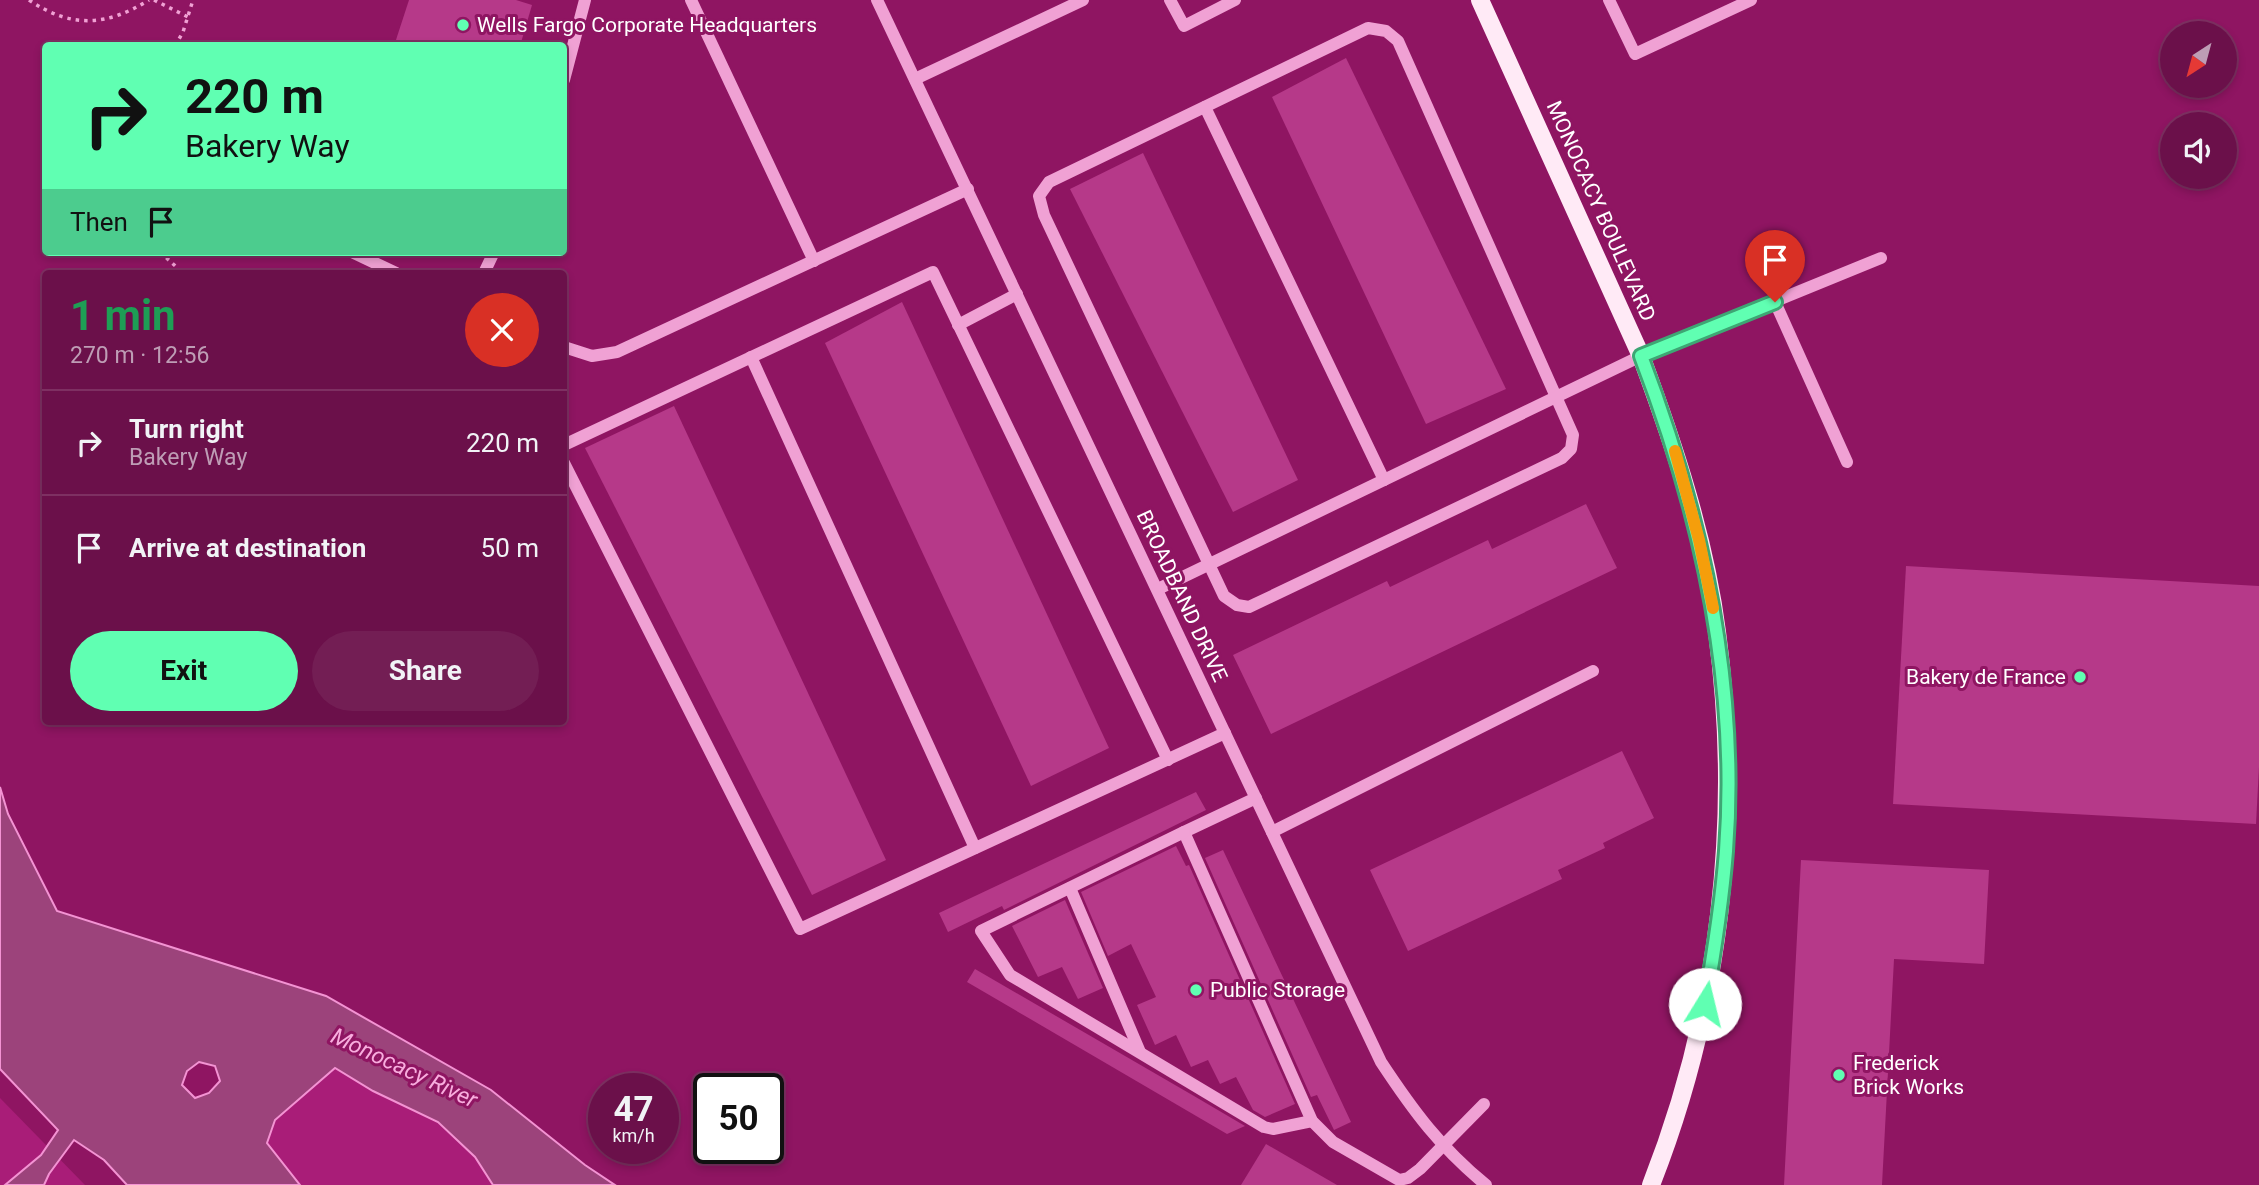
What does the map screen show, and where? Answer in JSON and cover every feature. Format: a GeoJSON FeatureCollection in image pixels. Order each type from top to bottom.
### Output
{"type":"FeatureCollection","features":[{"type":"Feature","properties":{"kind":"main road"},"geometry":{"type":"LineString","coordinates":[[1465,0],[1489,19]]}},
{"type":"Feature","properties":{"kind":"main road","name":"MONOCACY BOULEVARD"},"geometry":{"type":"LineString","coordinates":[[1480,0],[1641,356],[1674,448],[1699,540],[1717,630],[1728,776],[1726,849],[1718,927],[1705,1004],[1683,1099],[1651,1185]]}},
{"type":"Feature","properties":{"kind":"street"},"geometry":{"type":"LineString","coordinates":[[567,69],[585,0]]}},
{"type":"Feature","properties":{"kind":"street"},"geometry":{"type":"LineString","coordinates":[[691,0],[814,261]]}},
{"type":"Feature","properties":{"kind":"street","name":"BROADBAND DRIVE"},"geometry":{"type":"LineString","coordinates":[[877,0],[1381,1062],[1410,1106],[1443,1147],[1486,1185]]}},
{"type":"Feature","properties":{"kind":"street"},"geometry":{"type":"LineString","coordinates":[[915,79],[1083,0]]}},
{"type":"Feature","properties":{"kind":"street"},"geometry":{"type":"LineString","coordinates":[[1170,0],[1184,26],[1236,0]]}},
{"type":"Feature","properties":{"kind":"street"},"geometry":{"type":"LineString","coordinates":[[1609,0],[1635,54],[1751,0]]}},
{"type":"Feature","properties":{"kind":"street"},"geometry":{"type":"LineString","coordinates":[[1368,28],[1386,31],[1398,41],[1556,397],[1573,435],[1571,449],[1562,458],[1249,607],[1237,605],[1224,596],[1044,215],[1039,196],[1049,182],[1368,28]]}},
{"type":"Feature","properties":{"kind":"street"},"geometry":{"type":"LineString","coordinates":[[1205,107],[1384,480]]}},
{"type":"Feature","properties":{"kind":"street"},"geometry":{"type":"LineString","coordinates":[[567,348],[592,356],[617,352],[968,189]]}},
{"type":"Feature","properties":{"kind":"street"},"geometry":{"type":"LineString","coordinates":[[360,256],[390,270]]}},
{"type":"Feature","properties":{"kind":"street"},"geometry":{"type":"LineString","coordinates":[[1158,589],[1641,356],[1881,258]]}},
{"type":"Feature","properties":{"kind":"street"},"geometry":{"type":"LineString","coordinates":[[567,444],[933,272],[1168,760]]}},
{"type":"Feature","properties":{"kind":"street"},"geometry":{"type":"LineString","coordinates":[[958,325],[1017,294]]}},
{"type":"Feature","properties":{"kind":"street"},"geometry":{"type":"LineString","coordinates":[[1775,302],[1847,462]]}},
{"type":"Feature","properties":{"kind":"street"},"geometry":{"type":"LineString","coordinates":[[751,357],[975,848]]}},
{"type":"Feature","properties":{"kind":"street"},"geometry":{"type":"LineString","coordinates":[[567,469],[800,929],[1225,733]]}},
{"type":"Feature","properties":{"kind":"street"},"geometry":{"type":"LineString","coordinates":[[1272,832],[1593,671]]}},
{"type":"Feature","properties":{"kind":"street"},"geometry":{"type":"LineString","coordinates":[[1256,798],[981,931],[1010,975],[1264,1127],[1273,1129],[1312,1121]]}},
{"type":"Feature","properties":{"kind":"street"},"geometry":{"type":"LineString","coordinates":[[1184,832],[1312,1121],[1334,1142],[1399,1180],[1408,1178],[1443,1147],[1484,1104]]}},
{"type":"Feature","properties":{"kind":"street"},"geometry":{"type":"LineString","coordinates":[[1070,888],[1140,1052]]}},
{"type":"Feature","properties":{"kind":"path"},"geometry":{"type":"LineString","coordinates":[[29,0],[54,13],[88,22],[109,20],[152,0],[188,17]]}},
{"type":"Feature","properties":{"kind":"path"},"geometry":{"type":"LineString","coordinates":[[177,42],[193,0]]}},
{"type":"Feature","properties":{"kind":"path"},"geometry":{"type":"LineString","coordinates":[[164,256],[180,270]]}},
{"type":"Feature","properties":{"kind":"shaded area"},"geometry":{"type":"Polygon","coordinates":[[[335,1068],[373,1091],[438,1122],[475,1157],[493,1185],[300,1185],[267,1144],[274,1120],[335,1068]]]}},
{"type":"Feature","properties":{"kind":"shaded area"},"geometry":{"type":"Polygon","coordinates":[[[0,1098],[85,1185],[0,1185],[0,1098]]]}},
{"type":"Feature","properties":{"kind":"water","name":"Monocacy River"},"geometry":{"type":"Polygon","coordinates":[[[0,787],[8,814],[57,911],[326,996],[491,1090],[585,1165],[615,1185],[493,1185],[475,1157],[438,1122],[373,1091],[335,1068],[275,1120],[267,1143],[300,1185],[127,1185],[104,1160],[74,1140],[44,1185],[5,1185],[41,1155],[58,1130],[0,1069],[0,787]],[[199,1062],[187,1071],[182,1085],[195,1098],[209,1093],[220,1081],[215,1066],[199,1062]]]}},
{"type":"Feature","properties":{"kind":"building","name":"Wells Fargo Corporate Headquarters"},"geometry":{"type":"Polygon","coordinates":[[[409,0],[516,0],[532,5],[521,42],[395,42],[409,0]]]}},
{"type":"Feature","properties":{"kind":"building"},"geometry":{"type":"Polygon","coordinates":[[[1346,58],[1506,389],[1426,424],[1272,97],[1346,58]]]}},
{"type":"Feature","properties":{"kind":"building"},"geometry":{"type":"Polygon","coordinates":[[[1143,153],[1298,480],[1233,512],[1070,189],[1143,153]]]}},
{"type":"Feature","properties":{"kind":"building"},"geometry":{"type":"Polygon","coordinates":[[[902,302],[1109,748],[1031,786],[825,343],[902,302]]]}},
{"type":"Feature","properties":{"kind":"building"},"geometry":{"type":"Polygon","coordinates":[[[674,406],[886,860],[812,895],[585,448],[674,406]]]}},
{"type":"Feature","properties":{"kind":"building"},"geometry":{"type":"Polygon","coordinates":[[[1586,504],[1617,568],[1271,734],[1233,655],[1387,581],[1390,587],[1488,540],[1492,549],[1586,504]]]}},
{"type":"Feature","properties":{"kind":"building","name":"Bakery de France"},"geometry":{"type":"Polygon","coordinates":[[[1906,566],[2259,586],[2259,767],[2256,824],[1893,804],[1906,566]]]}},
{"type":"Feature","properties":{"kind":"building"},"geometry":{"type":"Polygon","coordinates":[[[1622,751],[1654,818],[1603,843],[1605,848],[1558,870],[1562,879],[1408,951],[1370,870],[1622,751]]]}},
{"type":"Feature","properties":{"kind":"building"},"geometry":{"type":"Polygon","coordinates":[[[1196,792],[1206,810],[1004,910],[1002,906],[948,932],[939,913],[1196,792]]]}},
{"type":"Feature","properties":{"kind":"building"},"geometry":{"type":"Polygon","coordinates":[[[1176,846],[1186,866],[1189,865],[1295,1104],[1265,1117],[1253,1110],[1236,1077],[1220,1084],[1208,1060],[1191,1067],[1176,1035],[1155,1045],[1137,1005],[1156,997],[1131,944],[1108,956],[1081,892],[1176,846]]]}},
{"type":"Feature","properties":{"kind":"building"},"geometry":{"type":"Polygon","coordinates":[[[1223,850],[1351,1122],[1334,1130],[1317,1095],[1311,1097],[1205,858],[1223,850]]]}},
{"type":"Feature","properties":{"kind":"building","name":"Frederick Brick Works"},"geometry":{"type":"Polygon","coordinates":[[[1801,860],[1989,870],[1984,964],[1894,959],[1882,1185],[1784,1185],[1801,860]]]}},
{"type":"Feature","properties":{"kind":"building"},"geometry":{"type":"Polygon","coordinates":[[[1065,900],[1103,988],[1078,999],[1062,967],[1038,977],[1012,926],[1065,900]]]}},
{"type":"Feature","properties":{"kind":"building"},"geometry":{"type":"Polygon","coordinates":[[[975,969],[1245,1126],[1227,1134],[967,982],[975,969]]]}},
{"type":"Feature","properties":{"kind":"building"},"geometry":{"type":"Polygon","coordinates":[[[1266,1144],[1337,1185],[1241,1185],[1266,1144]]]}},
{"type":"Feature","properties":{"kind":"slow traffic"},"geometry":{"type":"LineString","coordinates":[[1675,451],[1699,540],[1713,608]]}},
{"type":"Feature","properties":{"kind":"place","name":"Wells Fargo Corporate Headquarters"},"geometry":{"type":"Point","coordinates":[463,25]}},
{"type":"Feature","properties":{"kind":"place","name":"Bakery de France"},"geometry":{"type":"Point","coordinates":[2080,677]}},
{"type":"Feature","properties":{"kind":"place","name":"Public Storage"},"geometry":{"type":"Point","coordinates":[1196,990]}},
{"type":"Feature","properties":{"kind":"place","name":"Frederick Brick Works"},"geometry":{"type":"Point","coordinates":[1839,1075]}},
{"type":"Feature","properties":{"kind":"route"},"geometry":{"type":"LineString","coordinates":[[1705,1004],[1718,927],[1726,849],[1728,776],[1724,697],[1717,630],[1699,540],[1662,411],[1641,356],[1775,302]]}}]}
